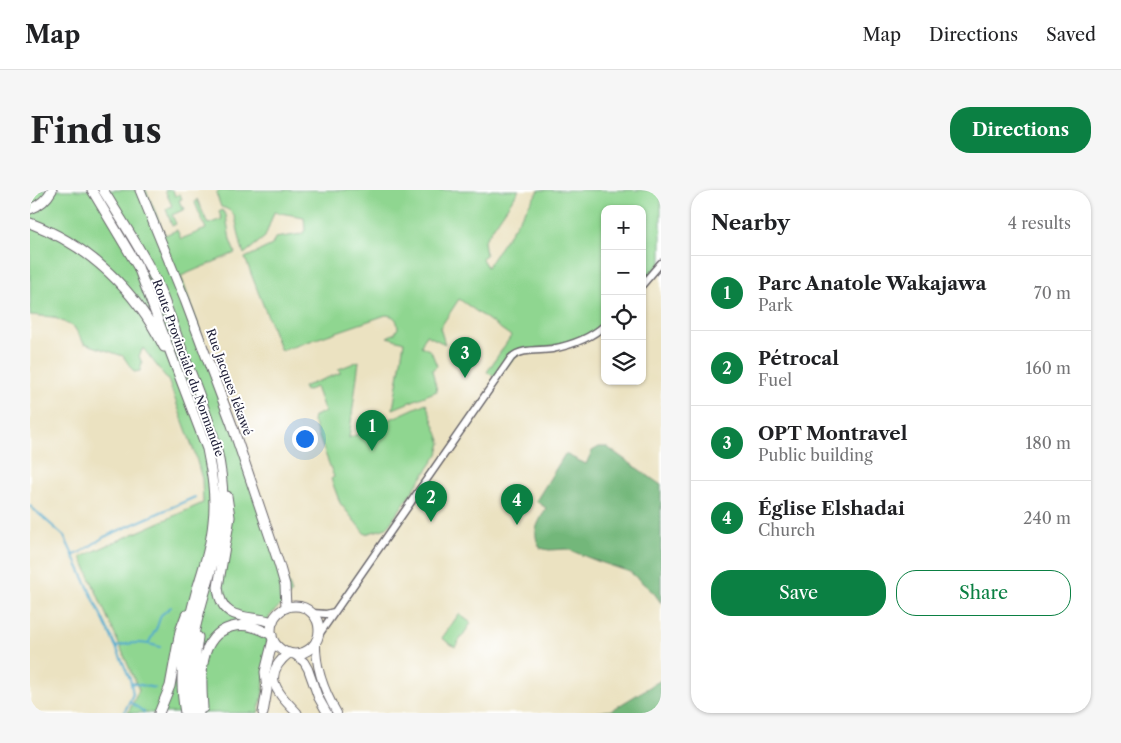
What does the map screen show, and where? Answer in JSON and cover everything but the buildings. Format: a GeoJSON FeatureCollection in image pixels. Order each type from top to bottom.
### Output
{"type":"FeatureCollection","features":[{"type":"Feature","properties":{"kind":"main road"},"geometry":{"type":"LineString","coordinates":[[30,209],[47,198],[52,190]]}},
{"type":"Feature","properties":{"kind":"main road","name":"Route Provinciale du Normandie"},"geometry":{"type":"LineString","coordinates":[[92,190],[138,267],[207,449],[215,498],[213,523],[210,544],[183,646],[181,674],[185,713]]}},
{"type":"Feature","properties":{"kind":"main road","name":"Route Provinciale du Normandie"},"geometry":{"type":"LineString","coordinates":[[103,190],[150,269],[190,370],[219,454],[222,476]]}},
{"type":"Feature","properties":{"kind":"main road","name":"Rue Jacques Iékawé"},"geometry":{"type":"LineString","coordinates":[[140,190],[185,300],[232,425],[285,585],[286,608]]}},
{"type":"Feature","properties":{"kind":"main road"},"geometry":{"type":"LineString","coordinates":[[30,223],[53,232],[79,247],[101,264],[125,289],[148,318],[184,387]]}},
{"type":"Feature","properties":{"kind":"main road"},"geometry":{"type":"LineString","coordinates":[[192,713],[187,679],[190,653],[195,624],[216,554],[222,517],[222,476]]}},
{"type":"Feature","properties":{"kind":"main road"},"geometry":{"type":"LineString","coordinates":[[222,476],[230,517],[218,588],[220,598],[234,614],[247,618],[263,618],[273,622]]}},
{"type":"Feature","properties":{"kind":"main road"},"geometry":{"type":"LineString","coordinates":[[201,713],[194,687],[193,670],[211,568]]}},
{"type":"Feature","properties":{"kind":"main road","name":"Rue Jacques Iékawé"},"geometry":{"type":"LineString","coordinates":[[285,585],[300,607]]}},
{"type":"Feature","properties":{"kind":"main road"},"geometry":{"type":"LineString","coordinates":[[159,713],[170,686],[180,631],[198,588]]}},
{"type":"Feature","properties":{"kind":"main road"},"geometry":{"type":"LineString","coordinates":[[263,713],[267,690],[265,672],[273,637],[273,622],[279,613],[286,608],[300,607],[312,613],[318,624],[317,663],[327,694],[337,713]]}},
{"type":"Feature","properties":{"kind":"main road"},"geometry":{"type":"LineString","coordinates":[[201,713],[202,667],[210,642],[224,630],[242,626],[258,628],[273,637],[277,646],[291,653],[306,665],[318,697],[327,713]]}},
{"type":"Feature","properties":{"kind":"main road"},"geometry":{"type":"LineString","coordinates":[[297,713],[277,690],[273,674],[276,665],[291,653],[306,651],[317,639]]}},
{"type":"Feature","properties":{"kind":"street"},"geometry":{"type":"LineString","coordinates":[[646,280],[661,263]]}},
{"type":"Feature","properties":{"kind":"street"},"geometry":{"type":"LineString","coordinates":[[317,639],[511,358],[516,354],[574,344],[586,339],[601,328]]}},
{"type":"Feature","properties":{"kind":"street"},"geometry":{"type":"LineString","coordinates":[[312,613],[334,612]]}},
{"type":"Feature","properties":{"kind":"green space"},"geometry":{"type":"Polygon","coordinates":[[[30,190],[146,190],[165,235],[177,230],[181,239],[206,229],[195,203],[197,199],[208,224],[222,219],[219,212],[222,210],[226,215],[230,240],[235,253],[181,276],[292,593],[269,617],[263,695],[258,713],[128,713],[139,690],[81,557],[203,503],[202,479],[168,380],[143,348],[139,356],[142,363],[140,371],[134,372],[123,356],[84,343],[74,327],[53,317],[30,315],[30,190]]]}},
{"type":"Feature","properties":{"kind":"green space"},"geometry":{"type":"Polygon","coordinates":[[[165,190],[173,190],[175,196],[180,194],[182,199],[179,200],[182,208],[184,207],[185,209],[172,215],[176,224],[172,226],[166,209],[172,206],[165,190]]]}},
{"type":"Feature","properties":{"kind":"green space"},"geometry":{"type":"Polygon","coordinates":[[[220,190],[519,190],[484,241],[486,255],[482,259],[487,267],[539,190],[661,190],[661,263],[646,280],[646,205],[601,205],[601,328],[586,339],[520,352],[496,378],[487,372],[511,336],[459,299],[440,328],[445,344],[426,335],[421,346],[431,351],[437,366],[432,370],[437,391],[393,409],[404,342],[387,337],[395,333],[398,328],[395,318],[386,315],[281,351],[245,258],[272,245],[275,238],[302,234],[305,230],[304,217],[274,212],[265,237],[244,254],[234,216],[229,210],[221,207],[216,193],[220,190]]]}},
{"type":"Feature","properties":{"kind":"green space"},"geometry":{"type":"Polygon","coordinates":[[[359,361],[349,438],[426,403],[441,443],[438,454],[387,528],[365,534],[340,503],[331,479],[334,477],[313,421],[314,416],[325,412],[316,387],[305,391],[303,387],[340,373],[339,369],[359,361]]]}},
{"type":"Feature","properties":{"kind":"green space"},"geometry":{"type":"Polygon","coordinates":[[[599,447],[607,447],[661,485],[661,603],[654,593],[630,572],[567,549],[549,550],[540,548],[537,542],[536,532],[538,523],[546,508],[536,501],[565,454],[586,464],[592,451],[599,447]]]}},
{"type":"Feature","properties":{"kind":"green space"},"geometry":{"type":"Polygon","coordinates":[[[459,614],[471,623],[455,647],[442,638],[459,614]]]}},
{"type":"Feature","properties":{"kind":"green space"},"geometry":{"type":"Polygon","coordinates":[[[661,680],[661,713],[592,713],[612,710],[661,680]]]}},
{"type":"Feature","properties":{"kind":"waterway"},"geometry":{"type":"LineString","coordinates":[[74,555],[104,537],[195,497]]}},
{"type":"Feature","properties":{"kind":"waterway"},"geometry":{"type":"LineString","coordinates":[[30,506],[64,536],[116,647],[130,679],[133,694],[124,713]]}},
{"type":"Feature","properties":{"kind":"waterway"},"geometry":{"type":"LineString","coordinates":[[149,642],[161,615],[171,607]]}},
{"type":"Feature","properties":{"kind":"waterway"},"geometry":{"type":"LineString","coordinates":[[116,647],[138,643],[160,647]]}},
{"type":"Feature","properties":{"kind":"waterway"},"geometry":{"type":"LineString","coordinates":[[131,683],[155,688]]}},
{"type":"Feature","properties":{"kind":"waterway"},"geometry":{"type":"LineString","coordinates":[[130,702],[144,712]]}},
{"type":"Feature","properties":{"kind":"place","name":"OPT Montravel"},"geometry":{"type":"Point","coordinates":[465,378]}},
{"type":"Feature","properties":{"kind":"place","name":"Parc Anatole Wakajawa"},"geometry":{"type":"Point","coordinates":[372,451]}},
{"type":"Feature","properties":{"kind":"place","name":"Pétrocal"},"geometry":{"type":"Point","coordinates":[431,522]}},
{"type":"Feature","properties":{"kind":"place","name":"Église Elshadai"},"geometry":{"type":"Point","coordinates":[517,525]}}]}
